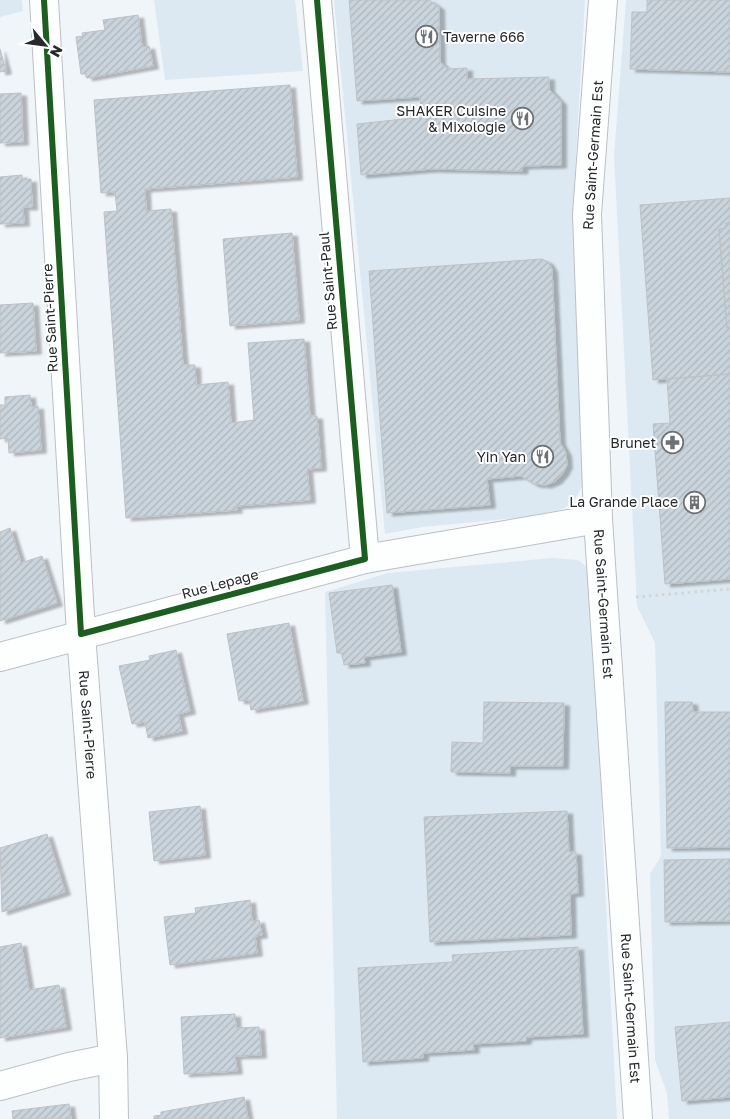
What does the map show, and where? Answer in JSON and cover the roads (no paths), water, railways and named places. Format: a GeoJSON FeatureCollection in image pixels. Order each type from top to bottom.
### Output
{"type":"FeatureCollection","features":[{"type":"Feature","properties":{"kind":"street","name":"Rue Saint-Pierre"},"geometry":{"type":"LineString","coordinates":[[44,0],[81,634],[113,1058],[114,1119]]}},
{"type":"Feature","properties":{"kind":"street","name":"Rue Saint-Paul"},"geometry":{"type":"LineString","coordinates":[[318,0],[365,559]]}},
{"type":"Feature","properties":{"kind":"street","name":"Rue Saint-Germain Est"},"geometry":{"type":"LineString","coordinates":[[604,0],[587,214],[598,519],[638,1119]]}},
{"type":"Feature","properties":{"kind":"street","name":"Rue Lepage"},"geometry":{"type":"LineString","coordinates":[[0,657],[365,559],[598,519]]}},
{"type":"Feature","properties":{"kind":"street"},"geometry":{"type":"LineString","coordinates":[[0,1086],[70,1067],[113,1058]]}},
{"type":"Feature","properties":{"kind":"place","name":"Taverne 666"},"geometry":{"type":"Point","coordinates":[427,37]}},
{"type":"Feature","properties":{"kind":"place","name":"SHAKER Cuisine & Mixologie"},"geometry":{"type":"Point","coordinates":[522,119]}},
{"type":"Feature","properties":{"kind":"place","name":"Brunet"},"geometry":{"type":"Point","coordinates":[672,443]}},
{"type":"Feature","properties":{"kind":"place","name":"Yin Yan"},"geometry":{"type":"Point","coordinates":[542,457]}},
{"type":"Feature","properties":{"kind":"place","name":"La Grande Place"},"geometry":{"type":"Point","coordinates":[694,502]}}]}
